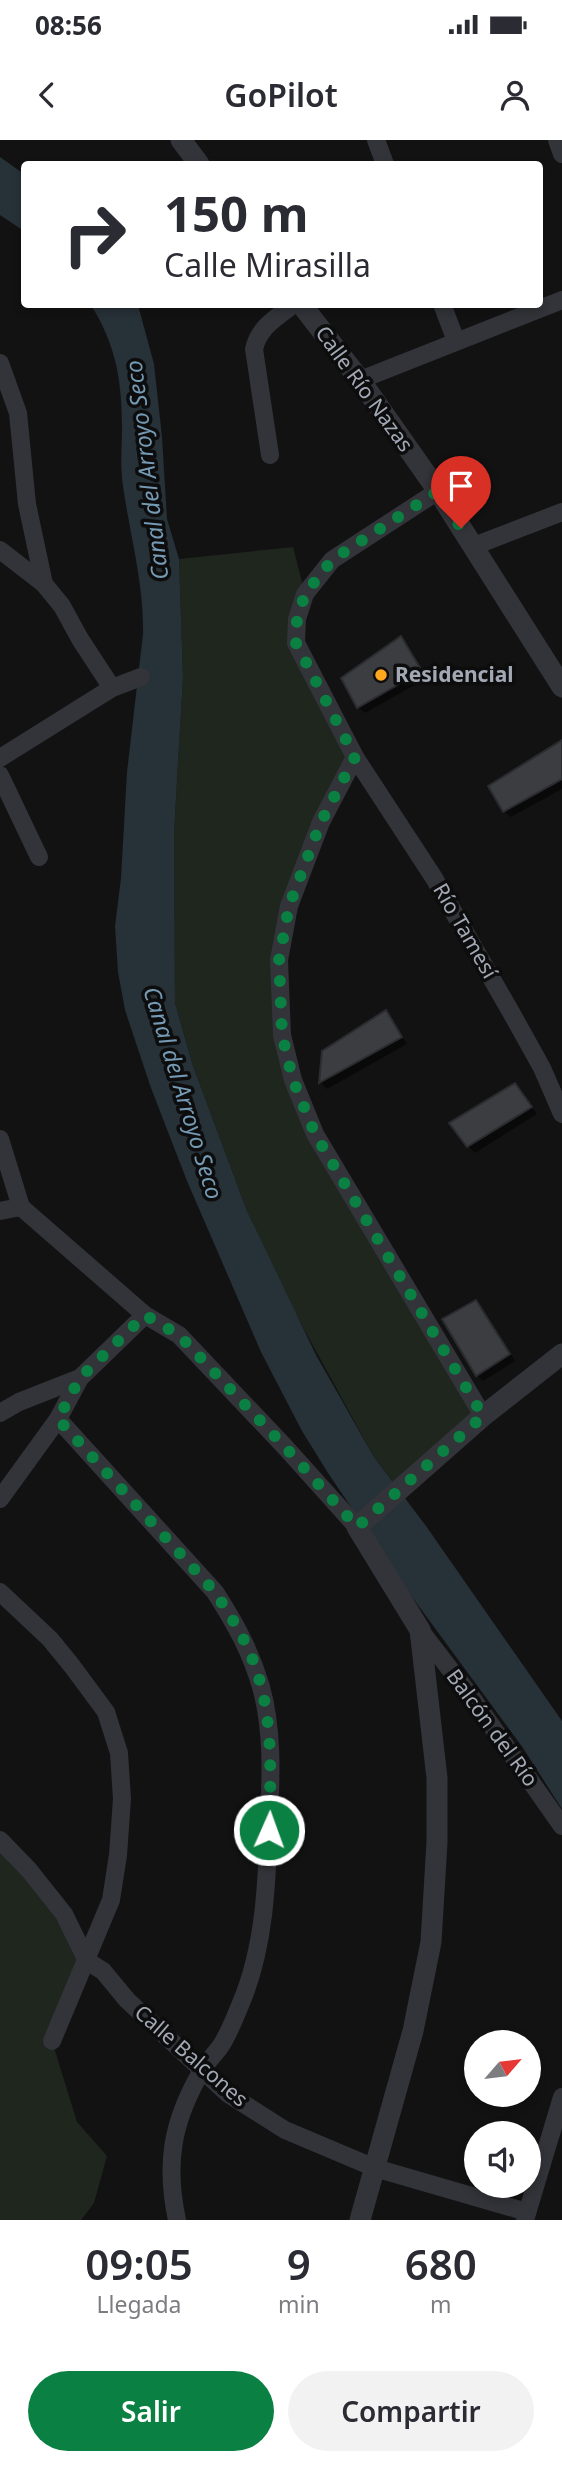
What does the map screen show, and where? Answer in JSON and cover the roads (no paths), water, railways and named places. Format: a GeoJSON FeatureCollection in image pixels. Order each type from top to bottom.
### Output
{"type":"FeatureCollection","features":[{"type":"Feature","properties":{"kind":"street"},"geometry":{"type":"LineString","coordinates":[[181,140],[197,161]]}},
{"type":"Feature","properties":{"kind":"street"},"geometry":{"type":"LineString","coordinates":[[376,140],[384,161]]}},
{"type":"Feature","properties":{"kind":"street"},"geometry":{"type":"LineString","coordinates":[[556,140],[562,154]]}},
{"type":"Feature","properties":{"kind":"street"},"geometry":{"type":"LineString","coordinates":[[543,307],[562,300]]}},
{"type":"Feature","properties":{"kind":"street"},"geometry":{"type":"LineString","coordinates":[[270,455],[254,349],[262,328],[289,308]]}},
{"type":"Feature","properties":{"kind":"street","name":"Calle Río Nazas"},"geometry":{"type":"LineString","coordinates":[[304,308],[438,491],[562,687]]}},
{"type":"Feature","properties":{"kind":"street"},"geometry":{"type":"LineString","coordinates":[[444,308],[456,341]]}},
{"type":"Feature","properties":{"kind":"street"},"geometry":{"type":"LineString","coordinates":[[359,380],[541,308]]}},
{"type":"Feature","properties":{"kind":"street"},"geometry":{"type":"LineString","coordinates":[[0,363],[18,413],[27,504],[44,584]]}},
{"type":"Feature","properties":{"kind":"street","name":"Río Tamesí"},"geometry":{"type":"LineString","coordinates":[[438,491],[332,560],[305,594],[297,619],[296,643],[355,757],[435,878],[541,1068],[562,1114]]}},
{"type":"Feature","properties":{"kind":"street"},"geometry":{"type":"LineString","coordinates":[[474,546],[562,512]]}},
{"type":"Feature","properties":{"kind":"street"},"geometry":{"type":"LineString","coordinates":[[0,550],[44,584],[62,606],[112,688]]}},
{"type":"Feature","properties":{"kind":"street"},"geometry":{"type":"LineString","coordinates":[[0,758],[112,688],[141,677]]}},
{"type":"Feature","properties":{"kind":"street"},"geometry":{"type":"LineString","coordinates":[[355,757],[321,822],[289,906],[279,960],[282,1035],[293,1080],[315,1134],[483,1416]]}},
{"type":"Feature","properties":{"kind":"street"},"geometry":{"type":"LineString","coordinates":[[0,775],[39,857]]}},
{"type":"Feature","properties":{"kind":"street"},"geometry":{"type":"LineString","coordinates":[[0,1139],[21,1207],[145,1315],[179,1335],[360,1525],[420,1630],[437,1778],[431,1942],[413,2031],[360,2220]]}},
{"type":"Feature","properties":{"kind":"street"},"geometry":{"type":"LineString","coordinates":[[0,1211],[21,1207]]}},
{"type":"Feature","properties":{"kind":"street"},"geometry":{"type":"LineString","coordinates":[[0,1499],[58,1419],[80,1378],[145,1315]]}},
{"type":"Feature","properties":{"kind":"street"},"geometry":{"type":"LineString","coordinates":[[360,1525],[483,1416],[562,1354]]}},
{"type":"Feature","properties":{"kind":"street"},"geometry":{"type":"LineString","coordinates":[[0,1413],[19,1402],[80,1378]]}},
{"type":"Feature","properties":{"kind":"street"},"geometry":{"type":"LineString","coordinates":[[58,1419],[215,1592],[250,1654],[262,1691],[271,1762],[267,1876],[257,1952],[242,2000],[222,2045],[202,2069],[185,2102],[175,2131],[170,2162],[177,2220]]}},
{"type":"Feature","properties":{"kind":"street"},"geometry":{"type":"LineString","coordinates":[[0,1592],[50,1639],[78,1674],[106,1712],[119,1753],[122,1799],[111,1900],[52,2041]]}},
{"type":"Feature","properties":{"kind":"street","name":"Balcón del Río"},"geometry":{"type":"LineString","coordinates":[[420,1630],[472,1698],[562,1826]]}},
{"type":"Feature","properties":{"kind":"street","name":"Calle Balcones"},"geometry":{"type":"LineString","coordinates":[[0,1840],[29,1870],[64,1914],[87,1961],[103,1971],[127,2000],[228,2094],[285,2130],[375,2168],[526,2216]]}},
{"type":"Feature","properties":{"kind":"street"},"geometry":{"type":"LineString","coordinates":[[526,2216],[562,2097]]}},
{"type":"Feature","properties":{"kind":"water"},"geometry":{"type":"Polygon","coordinates":[[[0,157],[21,172],[21,229],[0,215],[0,157]]]}},
{"type":"Feature","properties":{"kind":"water","name":"Canal del Arroyo Seco"},"geometry":{"type":"Polygon","coordinates":[[[93,308],[139,308],[154,364],[167,519],[179,559],[183,677],[174,833],[175,1003],[193,1066],[247,1211],[316,1355],[374,1457],[426,1526],[562,1721],[562,1809],[523,1748],[412,1597],[302,1431],[261,1352],[187,1181],[151,1088],[125,1010],[118,972],[115,926],[143,615],[122,479],[119,379],[112,349],[93,308]]]}},
{"type":"Feature","properties":{"kind":"place","name":"Residencial"},"geometry":{"type":"Point","coordinates":[381,675]}}]}
